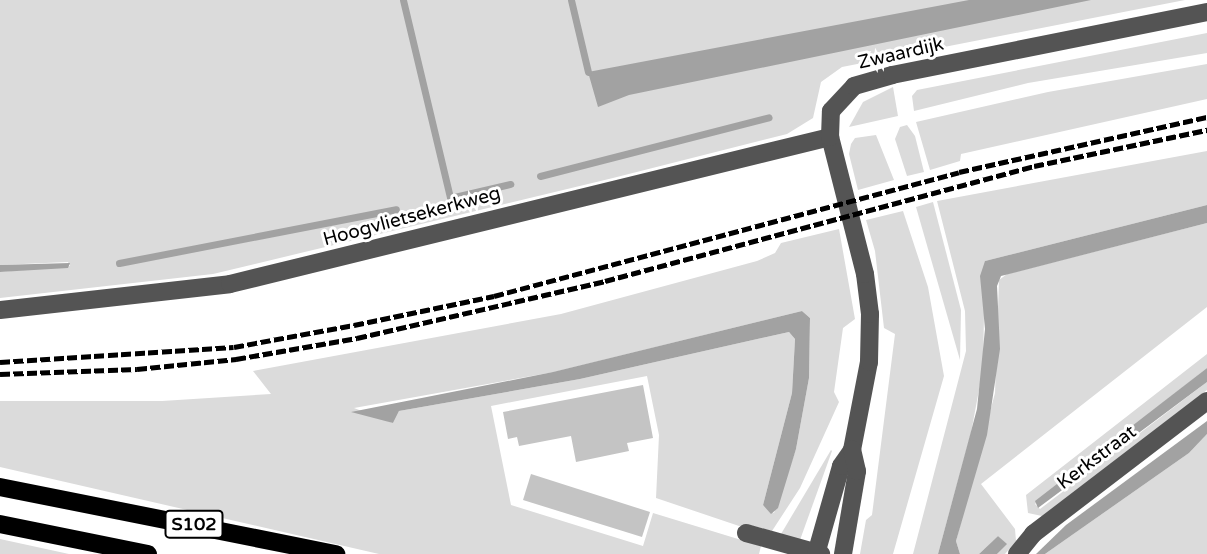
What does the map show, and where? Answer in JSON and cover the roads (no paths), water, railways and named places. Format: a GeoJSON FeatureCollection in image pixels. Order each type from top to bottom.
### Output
{"type":"FeatureCollection","features":[{"type":"Feature","properties":{"kind":"main road","name":"S102"},"geometry":{"type":"LineString","coordinates":[[0,487],[336,554]]}},
{"type":"Feature","properties":{"kind":"main road","name":"S102"},"geometry":{"type":"LineString","coordinates":[[0,524],[148,554]]}},
{"type":"Feature","properties":{"kind":"street","name":"Zwaardijk"},"geometry":{"type":"LineString","coordinates":[[818,554],[841,466],[852,450],[866,383],[870,314],[830,137],[831,111],[854,86],[1207,12]]}},
{"type":"Feature","properties":{"kind":"street","name":"Hoogvlietsekerkweg"},"geometry":{"type":"LineString","coordinates":[[0,310],[230,284],[830,137]]}},
{"type":"Feature","properties":{"kind":"street","name":"Kerkstraat"},"geometry":{"type":"LineString","coordinates":[[1017,554],[1033,534],[1207,401]]}},
{"type":"Feature","properties":{"kind":"street","name":"Zwaardijk"},"geometry":{"type":"LineString","coordinates":[[843,554],[857,471],[852,450]]}},
{"type":"Feature","properties":{"kind":"street"},"geometry":{"type":"LineString","coordinates":[[746,533],[818,554]]}},
{"type":"Feature","properties":{"kind":"waterway"},"geometry":{"type":"LineString","coordinates":[[403,0],[450,198],[510,184]]}},
{"type":"Feature","properties":{"kind":"waterway"},"geometry":{"type":"LineString","coordinates":[[571,0],[588,72]]}},
{"type":"Feature","properties":{"kind":"waterway"},"geometry":{"type":"LineString","coordinates":[[540,176],[769,117]]}},
{"type":"Feature","properties":{"kind":"waterway"},"geometry":{"type":"LineString","coordinates":[[119,263],[396,209]]}},
{"type":"Feature","properties":{"kind":"railway"},"geometry":{"type":"LineString","coordinates":[[0,362],[234,347],[354,325],[494,296],[959,172],[1207,117]]}},
{"type":"Feature","properties":{"kind":"railway"},"geometry":{"type":"LineString","coordinates":[[0,374],[137,369],[236,359],[357,338],[605,281],[1034,166],[1207,130]]}}]}
